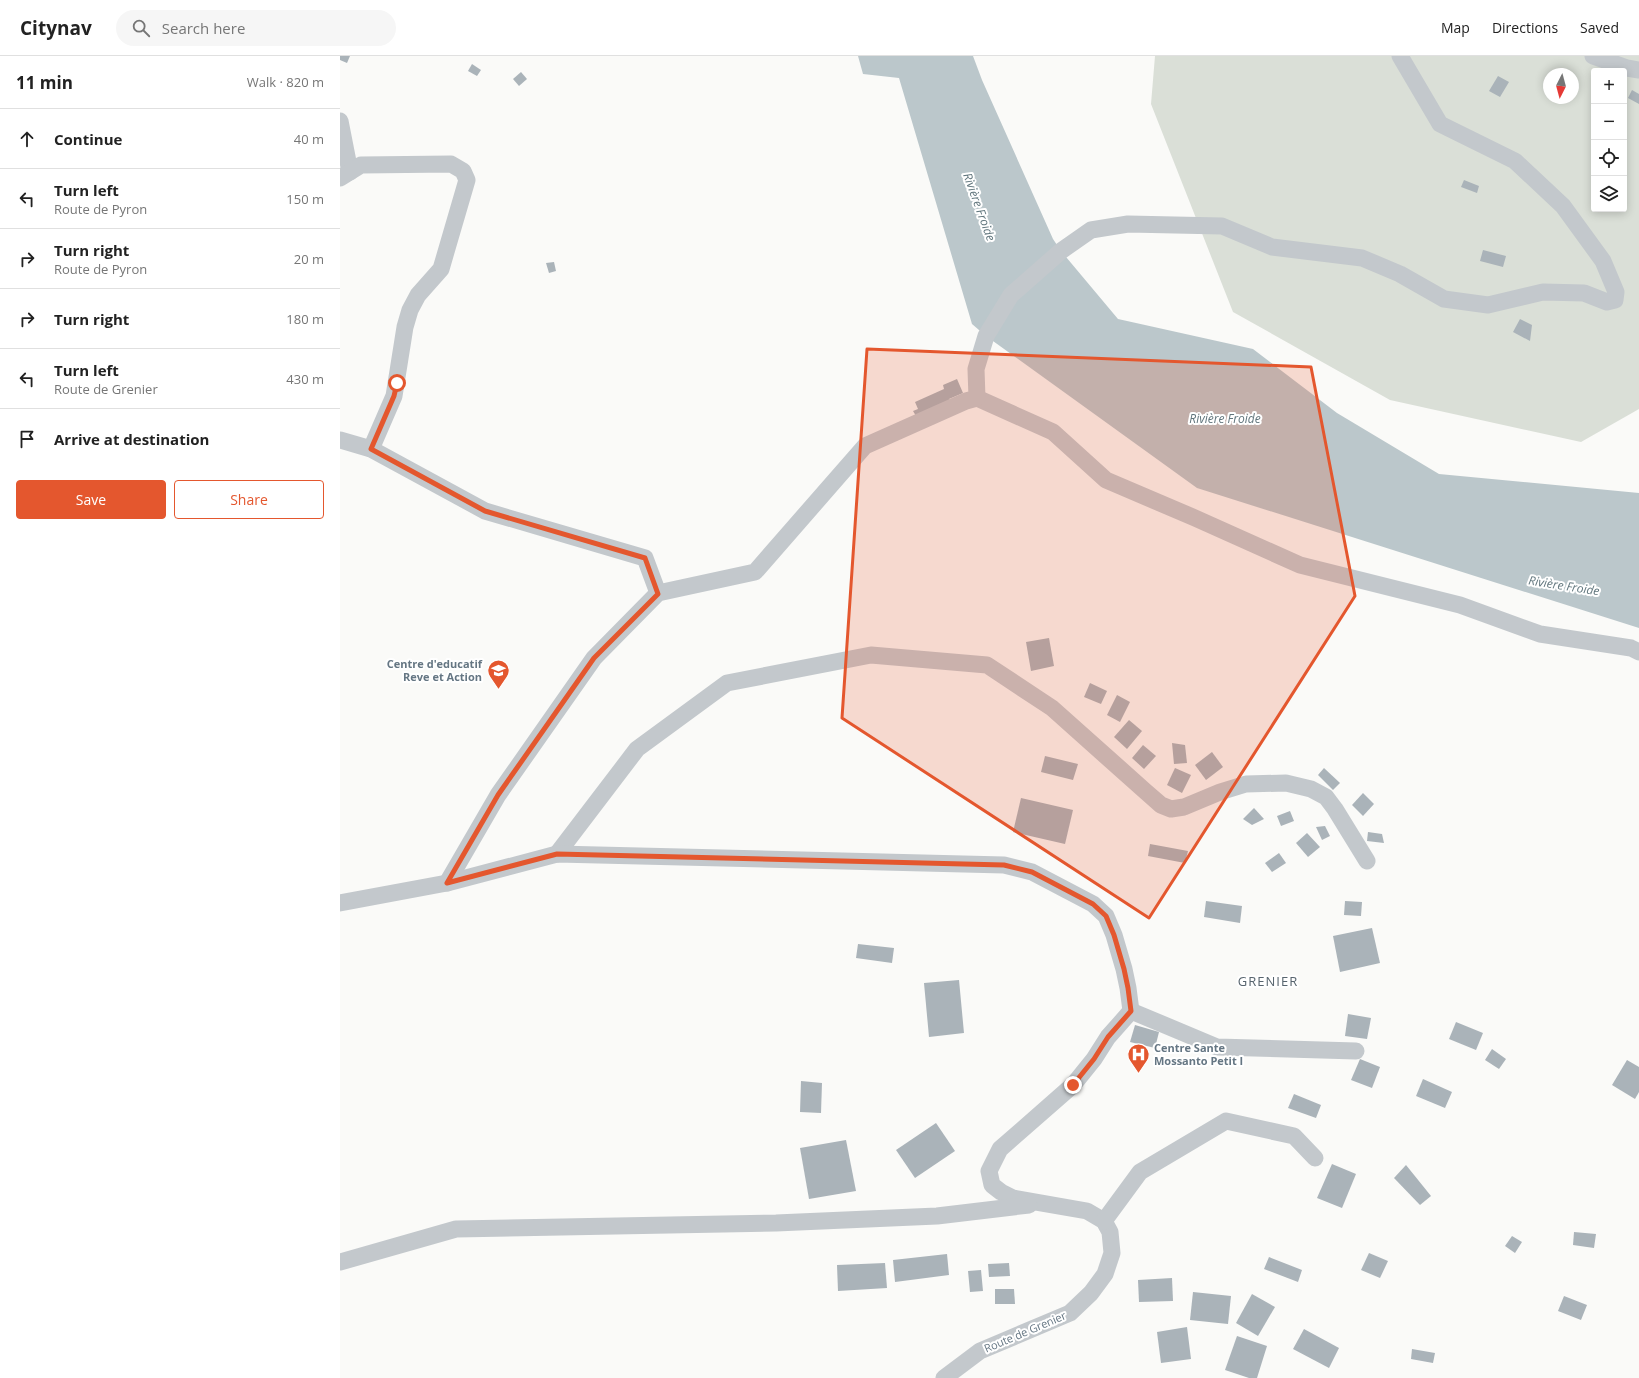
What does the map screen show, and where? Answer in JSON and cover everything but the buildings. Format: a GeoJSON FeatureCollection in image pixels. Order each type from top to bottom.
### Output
{"type":"FeatureCollection","features":[{"type":"Feature","properties":{"kind":"street"},"geometry":{"type":"LineString","coordinates":[[977,398],[976,369],[986,336],[1011,295],[1061,251],[1091,230],[1128,224],[1222,226],[1272,247],[1362,258],[1400,274],[1444,299],[1488,305],[1543,292],[1584,293],[1607,302],[1615,300],[1616,292],[1603,261],[1563,206],[1515,161],[1440,124],[1400,56]]}},
{"type":"Feature","properties":{"kind":"street"},"geometry":{"type":"LineString","coordinates":[[1593,56],[1627,68],[1639,70]]}},
{"type":"Feature","properties":{"kind":"street"},"geometry":{"type":"LineString","coordinates":[[340,121],[345,175],[361,165],[451,164],[463,171],[467,180],[441,269],[418,295],[410,310],[405,327],[394,396],[371,449]]}},
{"type":"Feature","properties":{"kind":"street"},"geometry":{"type":"LineString","coordinates":[[447,883],[498,795],[594,658],[658,594],[755,572],[865,446],[966,401],[977,398],[1053,432],[1106,480],[1300,565],[1460,605],[1540,634],[1631,648],[1639,652]]}},
{"type":"Feature","properties":{"kind":"street"},"geometry":{"type":"LineString","coordinates":[[340,440],[371,449],[485,511],[645,558],[658,594]]}},
{"type":"Feature","properties":{"kind":"street"},"geometry":{"type":"LineString","coordinates":[[557,854],[637,749],[727,683],[871,655],[987,665],[1052,708],[1161,805],[1171,809],[1184,807],[1220,792],[1246,784],[1286,783],[1311,789],[1326,797],[1367,861]]}},
{"type":"Feature","properties":{"kind":"street"},"geometry":{"type":"LineString","coordinates":[[340,903],[447,883],[557,854],[1004,865],[1032,872],[1093,904],[1106,916],[1114,935],[1124,969],[1131,1011],[1108,1037],[1094,1059],[1073,1085],[1000,1150],[989,1171],[992,1185],[1001,1192],[1013,1198],[1087,1211],[1104,1221],[1140,1172],[1226,1121],[1294,1136],[1315,1158]]}},
{"type":"Feature","properties":{"kind":"street"},"geometry":{"type":"LineString","coordinates":[[1131,1011],[1217,1047],[1356,1052]]}},
{"type":"Feature","properties":{"kind":"street"},"geometry":{"type":"LineString","coordinates":[[340,1262],[456,1230],[776,1223],[937,1216],[1041,1203]]}},
{"type":"Feature","properties":{"kind":"street","name":"Route de Grenier"},"geometry":{"type":"LineString","coordinates":[[944,1378],[980,1351],[1070,1313],[1091,1293],[1105,1274],[1112,1253],[1110,1232],[1104,1221]]}},
{"type":"Feature","properties":{"kind":"highlighted area"},"geometry":{"type":"Polygon","coordinates":[[[867,349],[1311,367],[1355,596],[1149,918],[842,718],[867,349]]]}},
{"type":"Feature","properties":{"kind":"shaded area"},"geometry":{"type":"Polygon","coordinates":[[[1155,56],[1639,56],[1639,409],[1581,442],[1390,400],[1233,312],[1151,104],[1155,56]]]}},
{"type":"Feature","properties":{"kind":"water","name":"Rivière Froide"},"geometry":{"type":"Polygon","coordinates":[[[858,56],[973,56],[982,80],[1053,239],[1061,251],[1118,319],[1253,349],[1337,413],[1439,474],[1639,493],[1639,628],[1197,488],[986,336],[972,324],[899,78],[863,74],[858,56]]]}},
{"type":"Feature","properties":{"kind":"place","name":"Centre d'educatif Reve et Action"},"geometry":{"type":"Point","coordinates":[498,690]}},
{"type":"Feature","properties":{"kind":"place","name":"Centre Sante Mossanto Petit I"},"geometry":{"type":"Point","coordinates":[1138,1074]}},
{"type":"Feature","properties":{"kind":"district","name":"GRENIER"},"geometry":{"type":"Point","coordinates":[1268,981]}},
{"type":"Feature","properties":{"kind":"route"},"geometry":{"type":"LineString","coordinates":[[397,383],[394,396],[371,449],[485,511],[645,558],[658,594],[594,658],[498,795],[447,883],[557,854],[1004,865],[1032,872],[1093,904],[1106,916],[1114,935],[1128,988],[1131,1011],[1108,1037],[1094,1059],[1073,1085]]}}]}
